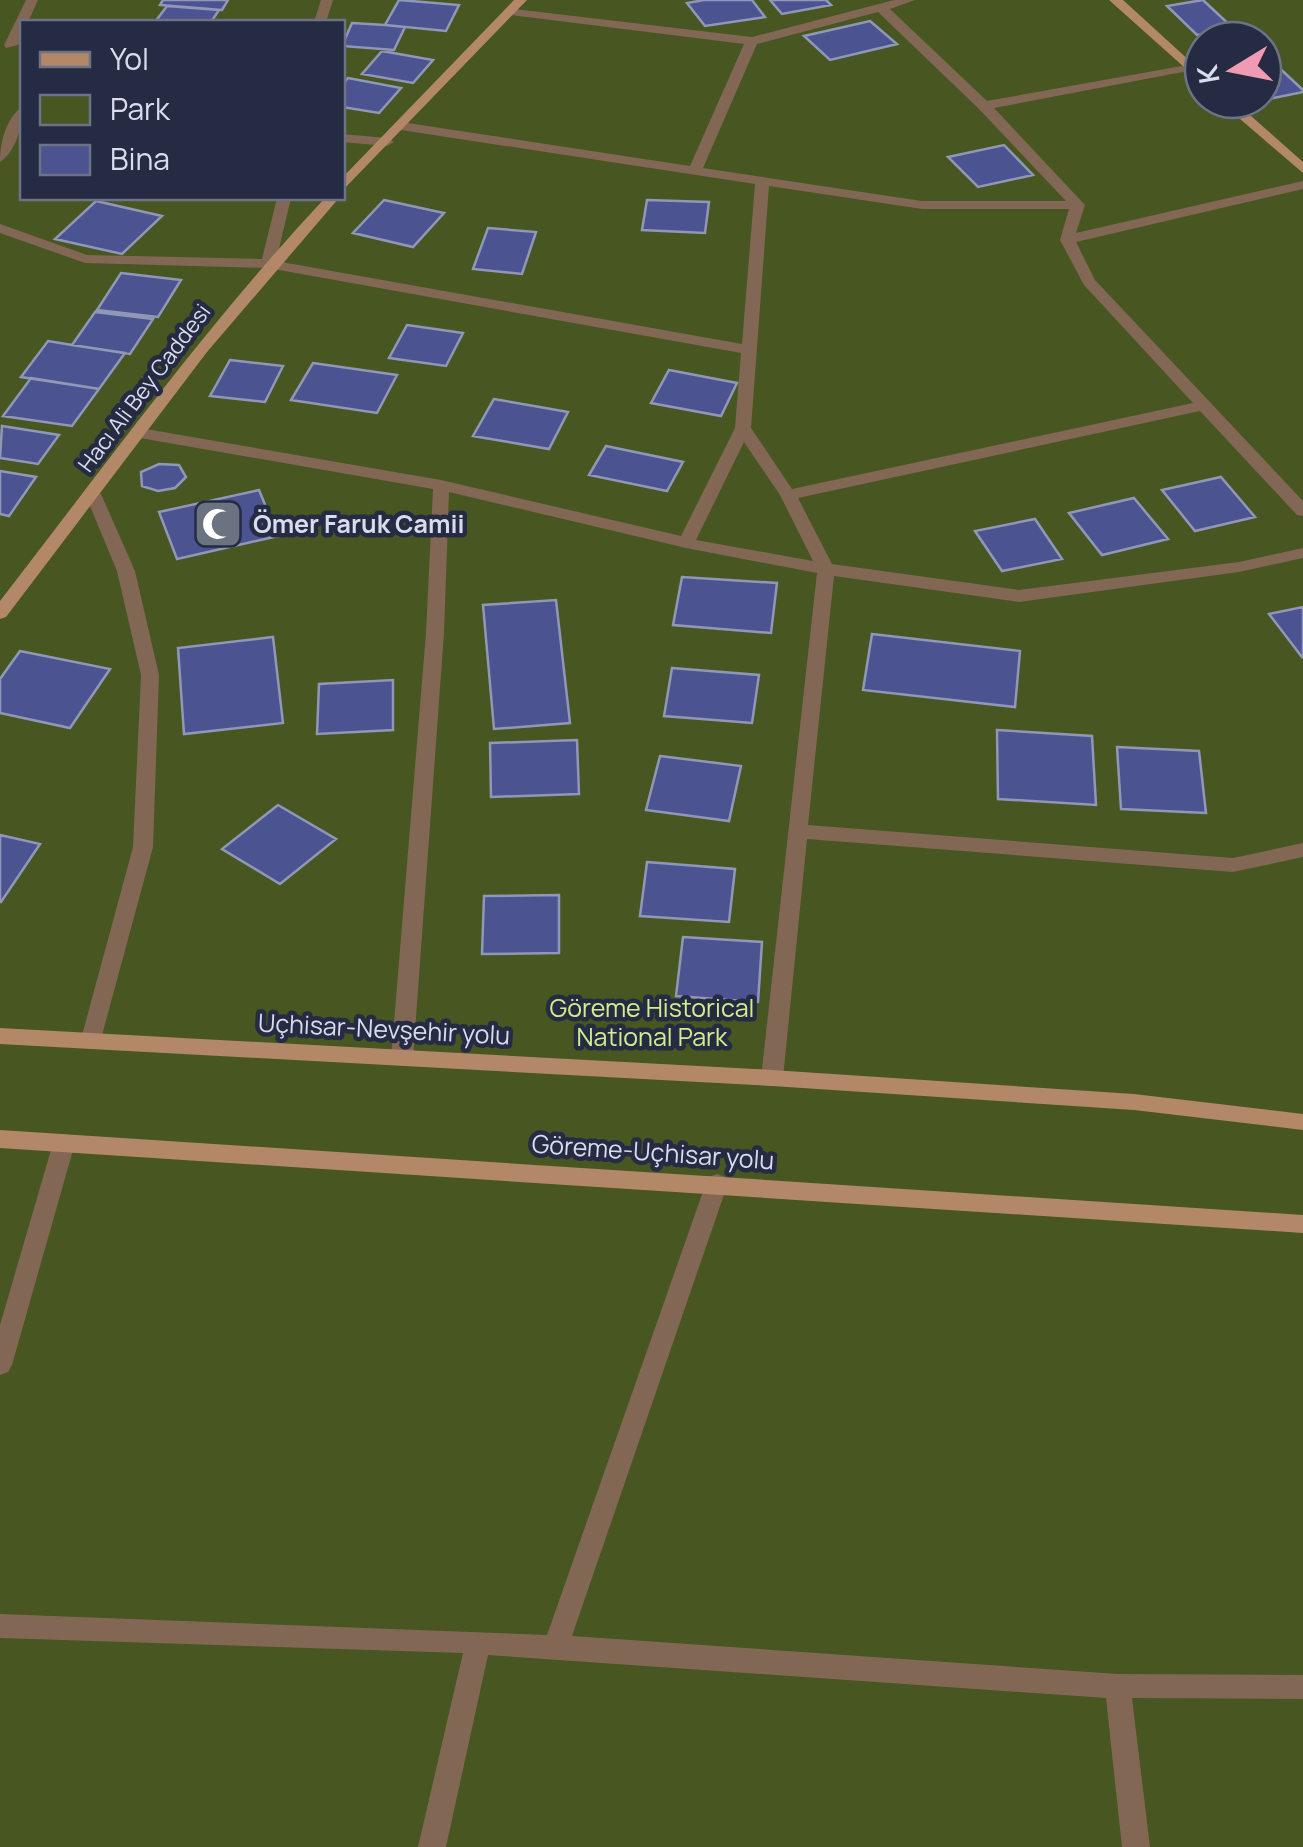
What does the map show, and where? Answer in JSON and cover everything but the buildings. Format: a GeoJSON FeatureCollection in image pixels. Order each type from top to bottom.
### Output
{"type":"FeatureCollection","features":[{"type":"Feature","properties":{"kind":"main road"},"geometry":{"type":"LineString","coordinates":[[1115,0],[1183,61]]}},
{"type":"Feature","properties":{"kind":"main road"},"geometry":{"type":"LineString","coordinates":[[345,184],[516,5]]}},
{"type":"Feature","properties":{"kind":"main road"},"geometry":{"type":"LineString","coordinates":[[1248,120],[1303,169]]}},
{"type":"Feature","properties":{"kind":"main road","name":"Hacı Ali Bey Caddesi"},"geometry":{"type":"LineString","coordinates":[[0,613],[140,432],[190,357],[268,264],[330,200]]}},
{"type":"Feature","properties":{"kind":"main road","name":"Uçhisar-Nevşehir yolu"},"geometry":{"type":"LineString","coordinates":[[0,1036],[772,1078],[1134,1102],[1303,1122]]}},
{"type":"Feature","properties":{"kind":"main road","name":"Göreme-Uçhisar yolu"},"geometry":{"type":"LineString","coordinates":[[0,1139],[1303,1224]]}},
{"type":"Feature","properties":{"kind":"street"},"geometry":{"type":"LineString","coordinates":[[516,5],[752,41],[910,0]]}},
{"type":"Feature","properties":{"kind":"street"},"geometry":{"type":"LineString","coordinates":[[880,7],[984,106],[1078,205]]}},
{"type":"Feature","properties":{"kind":"street"},"geometry":{"type":"LineString","coordinates":[[695,169],[752,41]]}},
{"type":"Feature","properties":{"kind":"street"},"geometry":{"type":"LineString","coordinates":[[984,106],[1183,67]]}},
{"type":"Feature","properties":{"kind":"street"},"geometry":{"type":"LineString","coordinates":[[0,158],[20,115]]}},
{"type":"Feature","properties":{"kind":"street"},"geometry":{"type":"LineString","coordinates":[[402,126],[922,205],[1078,205]]}},
{"type":"Feature","properties":{"kind":"street"},"geometry":{"type":"LineString","coordinates":[[345,138],[386,142]]}},
{"type":"Feature","properties":{"kind":"street"},"geometry":{"type":"LineString","coordinates":[[686,543],[743,428],[762,179]]}},
{"type":"Feature","properties":{"kind":"street"},"geometry":{"type":"LineString","coordinates":[[1067,240],[1303,184]]}},
{"type":"Feature","properties":{"kind":"street"},"geometry":{"type":"LineString","coordinates":[[268,264],[284,200]]}},
{"type":"Feature","properties":{"kind":"street"},"geometry":{"type":"LineString","coordinates":[[1078,205],[1067,240],[1089,282],[1303,511]]}},
{"type":"Feature","properties":{"kind":"street"},"geometry":{"type":"LineString","coordinates":[[0,228],[85,259],[268,264],[750,350]]}},
{"type":"Feature","properties":{"kind":"street"},"geometry":{"type":"LineString","coordinates":[[788,495],[1204,406]]}},
{"type":"Feature","properties":{"kind":"street"},"geometry":{"type":"LineString","coordinates":[[743,428],[788,495],[826,570],[772,1078]]}},
{"type":"Feature","properties":{"kind":"street"},"geometry":{"type":"LineString","coordinates":[[140,432],[441,485],[686,543],[826,570],[1019,596],[1239,568],[1303,553]]}},
{"type":"Feature","properties":{"kind":"street"},"geometry":{"type":"LineString","coordinates":[[402,1059],[435,633],[441,485]]}},
{"type":"Feature","properties":{"kind":"street"},"geometry":{"type":"LineString","coordinates":[[90,1039],[143,847],[150,676],[126,571],[93,494]]}},
{"type":"Feature","properties":{"kind":"street"},"geometry":{"type":"LineString","coordinates":[[798,831],[1233,865],[1303,850]]}},
{"type":"Feature","properties":{"kind":"street"},"geometry":{"type":"LineString","coordinates":[[0,1365],[64,1143]]}},
{"type":"Feature","properties":{"kind":"street"},"geometry":{"type":"LineString","coordinates":[[556,1647],[717,1183]]}},
{"type":"Feature","properties":{"kind":"street"},"geometry":{"type":"LineString","coordinates":[[0,1626],[478,1642],[1118,1686],[1303,1686]]}},
{"type":"Feature","properties":{"kind":"street"},"geometry":{"type":"LineString","coordinates":[[432,1847],[478,1642]]}},
{"type":"Feature","properties":{"kind":"street"},"geometry":{"type":"LineString","coordinates":[[1118,1686],[1136,1847]]}},
{"type":"Feature","properties":{"kind":"green space","name":"Göreme Historical National Park"},"geometry":{"type":"Polygon","coordinates":[[[0,0],[1303,0],[1303,1847],[0,1847],[0,0]]]}},
{"type":"Feature","properties":{"kind":"place","name":"Ömer Faruk Camii"},"geometry":{"type":"Point","coordinates":[218,524]}}]}
